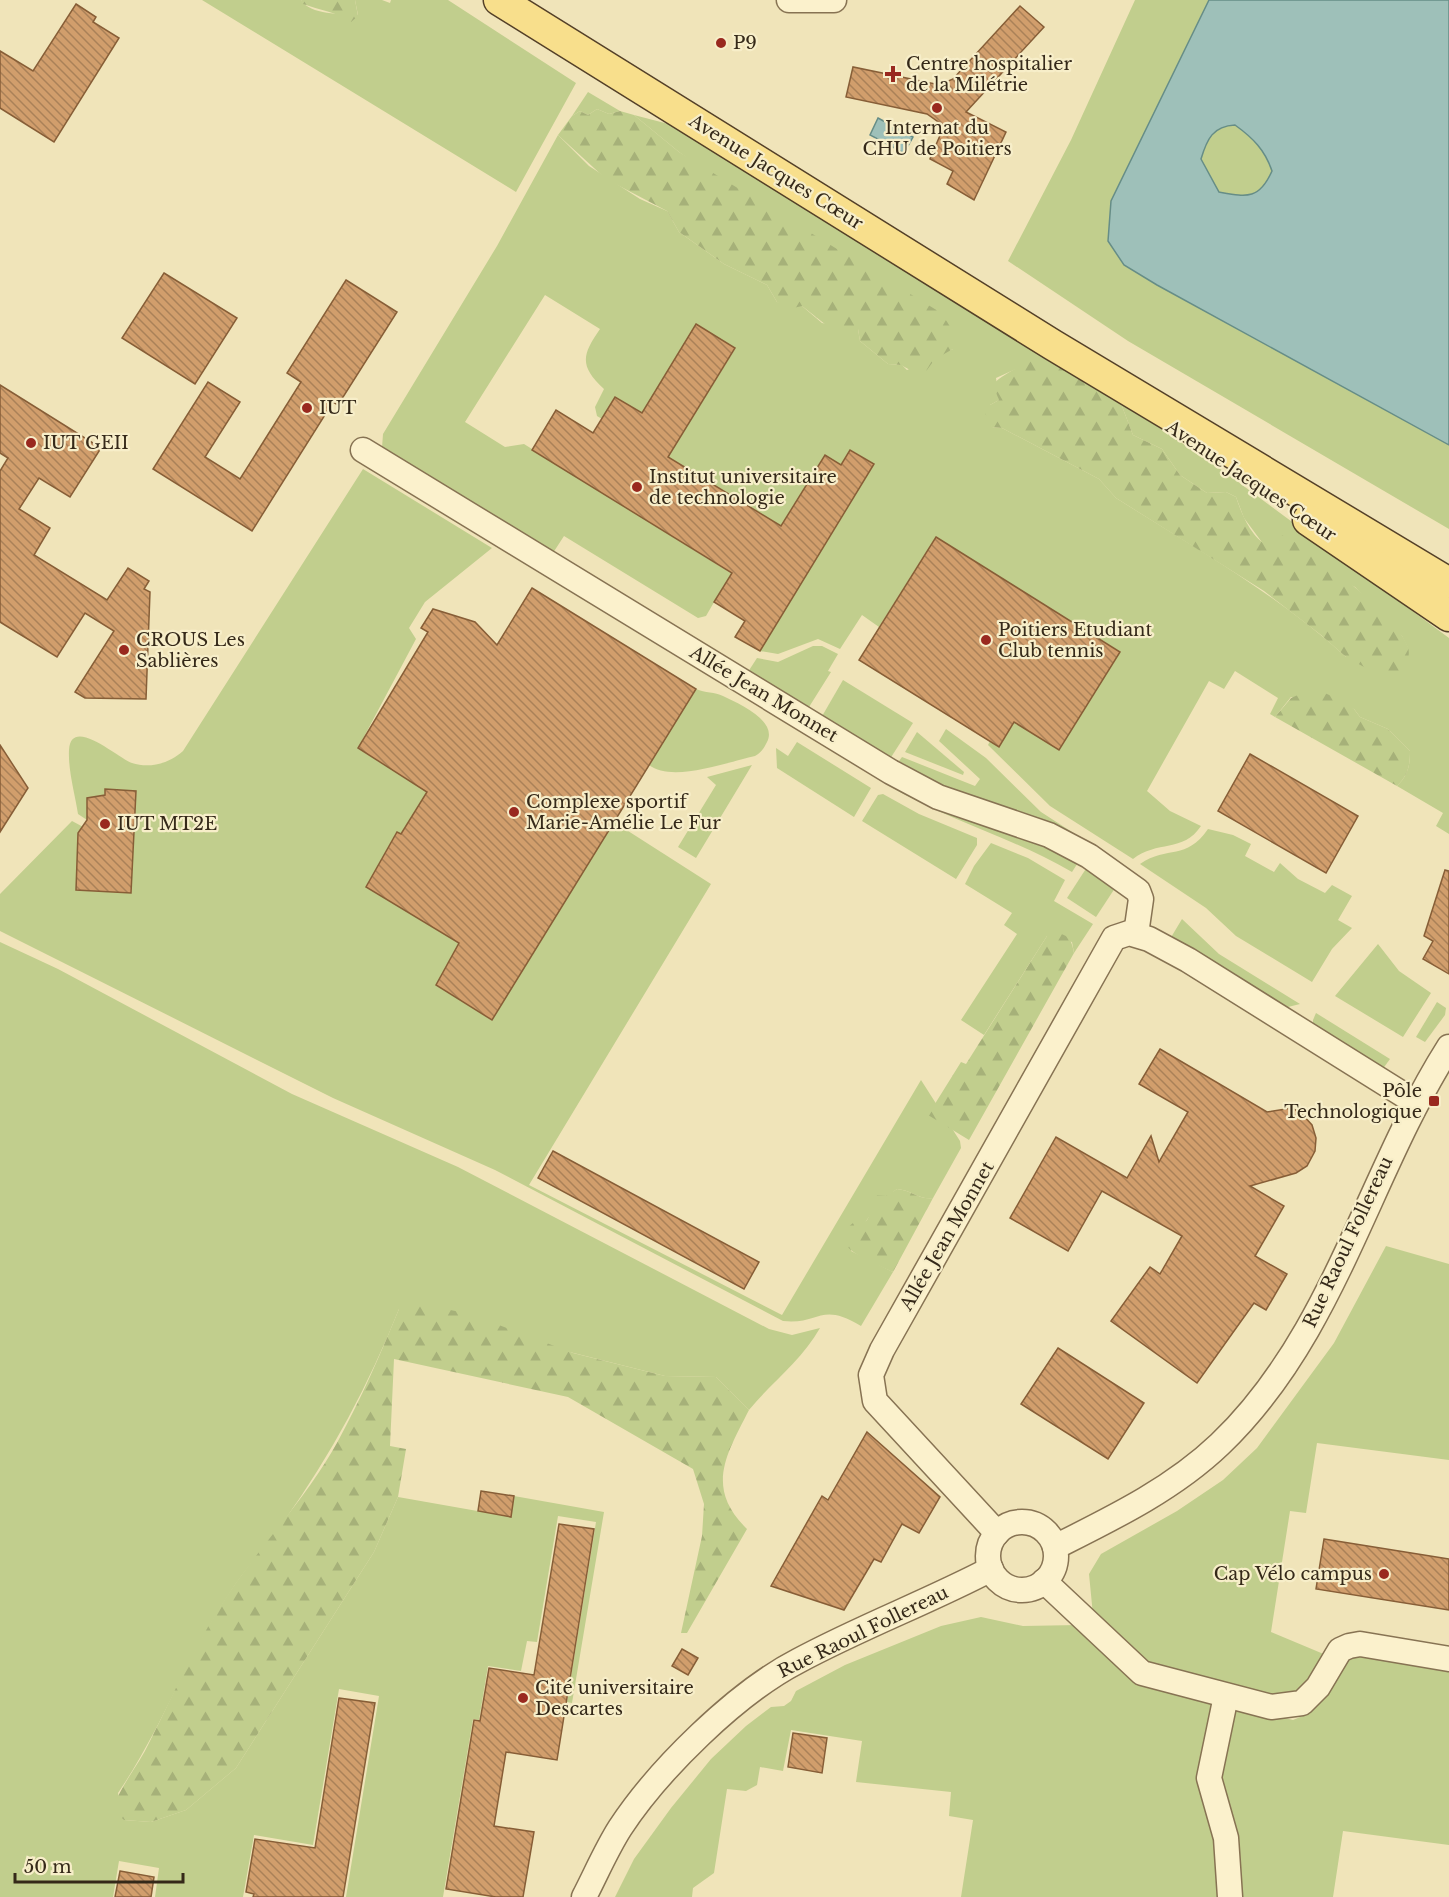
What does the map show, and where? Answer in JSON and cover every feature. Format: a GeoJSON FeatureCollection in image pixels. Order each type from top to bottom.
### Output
{"type":"FeatureCollection","features":[{"type":"Feature","properties":{"kind":"main road","name":"Avenue Jacques Cœur"},"geometry":{"type":"LineString","coordinates":[[498,0],[1053,345],[1449,583]]}},
{"type":"Feature","properties":{"kind":"main road","name":"Avenue Jacques Cœur"},"geometry":{"type":"LineString","coordinates":[[1053,345],[1449,616]]}},
{"type":"Feature","properties":{"kind":"street"},"geometry":{"type":"LineString","coordinates":[[789,0],[834,0]]}},
{"type":"Feature","properties":{"kind":"street","name":"Allée Jean Monnet"},"geometry":{"type":"LineString","coordinates":[[363,450],[891,772],[938,797],[1049,835],[1089,856],[1138,891],[1141,899],[1136,934],[1118,935],[1111,942],[872,1370],[870,1381],[875,1401],[997,1533]]}},
{"type":"Feature","properties":{"kind":"street"},"geometry":{"type":"LineString","coordinates":[[1136,934],[1188,960],[1294,1029],[1415,1102]]}},
{"type":"Feature","properties":{"kind":"street","name":"Rue Raoul Follereau"},"geometry":{"type":"LineString","coordinates":[[1055,1547],[1140,1503],[1184,1474],[1220,1444],[1246,1416],[1290,1359],[1313,1321],[1415,1102],[1449,1047]]}},
{"type":"Feature","properties":{"kind":"street"},"geometry":{"type":"LineString","coordinates":[[1017,1522],[1032,1524],[1046,1532],[1055,1547],[1054,1567],[1044,1581],[1029,1589],[1012,1588],[997,1579],[991,1569],[989,1550],[997,1533],[1017,1522]]}},
{"type":"Feature","properties":{"kind":"street","name":"Rue Raoul Follereau"},"geometry":{"type":"LineString","coordinates":[[584,1897],[605,1855],[640,1800],[678,1758],[733,1706],[796,1661],[991,1569]]}},
{"type":"Feature","properties":{"kind":"street"},"geometry":{"type":"LineString","coordinates":[[1044,1581],[1142,1673],[1270,1707],[1302,1703],[1318,1687],[1340,1650],[1349,1646],[1360,1644],[1449,1659]]}},
{"type":"Feature","properties":{"kind":"street"},"geometry":{"type":"LineString","coordinates":[[1226,1696],[1209,1778],[1226,1838],[1230,1897]]}},
{"type":"Feature","properties":{"kind":"green space"},"geometry":{"type":"Polygon","coordinates":[[[202,0],[301,0],[311,9],[335,14],[358,15],[355,0],[382,0],[390,3],[391,0],[448,0],[576,83],[516,192],[202,0]]]}},
{"type":"Feature","properties":{"kind":"green space"},"geometry":{"type":"Polygon","coordinates":[[[301,0],[355,0],[358,16],[351,22],[334,13],[303,4],[301,0]]]}},
{"type":"Feature","properties":{"kind":"green space"},"geometry":{"type":"Polygon","coordinates":[[[1135,0],[1449,0],[1449,529],[1128,341],[1008,261],[1071,140],[1135,0]]]}},
{"type":"Feature","properties":{"kind":"green space"},"geometry":{"type":"Polygon","coordinates":[[[588,92],[620,111],[609,114],[597,109],[588,115],[580,111],[572,116],[588,92]]]}},
{"type":"Feature","properties":{"kind":"green space"},"geometry":{"type":"Polygon","coordinates":[[[597,109],[609,114],[620,111],[634,115],[679,152],[938,311],[951,328],[953,349],[935,359],[924,374],[919,375],[901,365],[888,364],[860,341],[858,329],[840,336],[802,306],[789,309],[777,302],[767,285],[724,264],[679,232],[667,211],[606,179],[558,135],[572,116],[580,111],[588,115],[597,109]]]}},
{"type":"Feature","properties":{"kind":"green space"},"geometry":{"type":"Polygon","coordinates":[[[634,115],[680,127],[1042,352],[1027,364],[996,378],[999,400],[990,405],[992,427],[1002,428],[1099,479],[1116,498],[1264,592],[1320,634],[1346,657],[1408,648],[1402,636],[1355,587],[1264,545],[1244,518],[1236,497],[1226,492],[1207,493],[1180,475],[1162,449],[1133,435],[1120,401],[1226,473],[1449,638],[1449,834],[1436,826],[1443,813],[1397,786],[1408,770],[1410,751],[1388,729],[1360,717],[1354,709],[1291,697],[1275,717],[1270,714],[1278,698],[1235,671],[1224,689],[1209,681],[1147,791],[1170,811],[1201,826],[1186,840],[1142,853],[1133,859],[1050,806],[988,745],[990,741],[999,747],[1014,722],[1059,750],[1120,652],[936,537],[879,627],[862,615],[840,649],[818,639],[778,654],[760,651],[874,464],[851,450],[841,465],[781,526],[668,457],[735,349],[697,325],[642,413],[602,419],[597,416],[595,407],[604,389],[590,374],[586,360],[590,346],[600,329],[545,295],[465,422],[505,447],[524,444],[745,582],[724,585],[706,616],[698,618],[564,536],[551,556],[382,448],[383,434],[497,246],[558,135],[589,166],[640,199],[667,211],[679,232],[724,264],[767,285],[777,302],[802,306],[822,323],[858,329],[860,341],[888,364],[902,365],[907,370],[953,349],[679,152],[634,115]]]}},
{"type":"Feature","properties":{"kind":"green space"},"geometry":{"type":"Polygon","coordinates":[[[1042,352],[1120,401],[1133,435],[1162,449],[1180,475],[1207,493],[1226,492],[1236,497],[1253,533],[1264,544],[1271,547],[1273,539],[1284,535],[1334,570],[1372,602],[1400,633],[1408,647],[1408,659],[1400,677],[1373,672],[1346,657],[1264,591],[1116,498],[1099,479],[1002,428],[992,427],[985,413],[990,405],[999,400],[993,385],[1042,352]]]}},
{"type":"Feature","properties":{"kind":"green space"},"geometry":{"type":"Polygon","coordinates":[[[363,469],[492,548],[425,602],[409,628],[416,639],[358,748],[427,792],[401,834],[396,833],[366,887],[459,943],[436,985],[492,1020],[614,822],[711,884],[529,1185],[782,1315],[921,1080],[960,1141],[961,1148],[933,1198],[923,1198],[897,1189],[881,1202],[864,1224],[851,1251],[893,1272],[861,1326],[837,1315],[828,1314],[805,1320],[783,1321],[495,1170],[333,1098],[0,931],[0,894],[72,821],[87,829],[78,848],[76,890],[131,893],[136,791],[105,789],[104,804],[87,803],[87,820],[78,814],[70,766],[69,750],[72,740],[78,737],[86,738],[139,765],[159,764],[183,751],[363,469]]]}},
{"type":"Feature","properties":{"kind":"green space"},"geometry":{"type":"Polygon","coordinates":[[[813,646],[822,646],[838,654],[828,671],[831,672],[809,707],[800,708],[746,675],[757,658],[778,662],[813,646]]]}},
{"type":"Feature","properties":{"kind":"green space"},"geometry":{"type":"Polygon","coordinates":[[[843,680],[913,723],[888,762],[821,718],[843,680]]]}},
{"type":"Feature","properties":{"kind":"green space"},"geometry":{"type":"Polygon","coordinates":[[[1314,688],[1340,700],[1354,709],[1360,717],[1388,729],[1410,751],[1408,770],[1397,786],[1275,717],[1291,698],[1314,688]]]}},
{"type":"Feature","properties":{"kind":"green space"},"geometry":{"type":"Polygon","coordinates":[[[696,689],[723,696],[756,714],[767,727],[769,734],[761,752],[755,756],[686,772],[659,770],[649,765],[696,689]]]}},
{"type":"Feature","properties":{"kind":"green space"},"geometry":{"type":"Polygon","coordinates":[[[946,729],[986,758],[1041,812],[1089,843],[968,798],[899,761],[902,757],[975,786],[980,779],[939,741],[946,729]]]}},
{"type":"Feature","properties":{"kind":"green space"},"geometry":{"type":"Polygon","coordinates":[[[917,732],[964,772],[963,775],[905,752],[917,732]]]}},
{"type":"Feature","properties":{"kind":"green space"},"geometry":{"type":"Polygon","coordinates":[[[797,742],[871,788],[854,817],[777,768],[776,748],[788,756],[797,742]]]}},
{"type":"Feature","properties":{"kind":"green space"},"geometry":{"type":"Polygon","coordinates":[[[752,765],[696,858],[678,847],[716,785],[707,777],[752,765]]]}},
{"type":"Feature","properties":{"kind":"green space"},"geometry":{"type":"Polygon","coordinates":[[[889,779],[1081,858],[1072,872],[1049,859],[909,797],[886,784],[889,779]]]}},
{"type":"Feature","properties":{"kind":"green space"},"geometry":{"type":"Polygon","coordinates":[[[883,794],[919,814],[977,838],[977,845],[956,879],[862,821],[878,795],[883,794]]]}},
{"type":"Feature","properties":{"kind":"green space"},"geometry":{"type":"Polygon","coordinates":[[[1208,829],[1233,835],[1251,844],[1245,856],[1274,872],[1280,863],[1298,879],[1325,893],[1332,885],[1352,896],[1338,920],[1352,928],[1332,949],[1312,982],[1236,936],[1206,908],[1140,864],[1150,858],[1192,845],[1208,829]]]}},
{"type":"Feature","properties":{"kind":"green space"},"geometry":{"type":"Polygon","coordinates":[[[991,843],[1028,858],[1065,880],[1054,901],[1093,924],[1074,953],[1072,942],[1047,936],[984,1035],[961,1020],[1017,934],[1004,925],[1012,913],[965,884],[974,866],[991,843]]]}},
{"type":"Feature","properties":{"kind":"green space"},"geometry":{"type":"Polygon","coordinates":[[[1089,864],[1117,885],[1096,917],[1067,898],[1089,864]]]}},
{"type":"Feature","properties":{"kind":"green space"},"geometry":{"type":"Polygon","coordinates":[[[1182,919],[1219,954],[1300,1004],[1284,1008],[1170,939],[1182,919]]]}},
{"type":"Feature","properties":{"kind":"green space"},"geometry":{"type":"Polygon","coordinates":[[[1057,933],[1065,935],[1070,940],[1074,953],[969,1140],[928,1115],[961,1062],[966,1064],[1047,936],[1057,933]]]}},
{"type":"Feature","properties":{"kind":"green space"},"geometry":{"type":"Polygon","coordinates":[[[0,942],[58,969],[292,1094],[458,1167],[769,1329],[792,1335],[820,1328],[796,1361],[749,1410],[716,1377],[665,1376],[399,1309],[362,1392],[318,1471],[277,1530],[235,1584],[200,1643],[148,1744],[118,1793],[124,1820],[151,1822],[186,1810],[236,1768],[374,1552],[398,1497],[511,1517],[514,1496],[604,1512],[572,1703],[567,1702],[596,1522],[558,1516],[537,1642],[527,1641],[521,1671],[488,1666],[479,1720],[473,1719],[443,1897],[346,1897],[379,1696],[339,1689],[313,1845],[254,1835],[243,1897],[155,1897],[159,1868],[119,1861],[113,1897],[0,1897],[0,942]]]}},
{"type":"Feature","properties":{"kind":"green space"},"geometry":{"type":"Polygon","coordinates":[[[1378,944],[1399,971],[1431,993],[1403,1037],[1335,996],[1378,944]]]}},
{"type":"Feature","properties":{"kind":"green space"},"geometry":{"type":"Polygon","coordinates":[[[1437,1002],[1446,1008],[1445,1015],[1425,1042],[1416,1037],[1437,1002]]]}},
{"type":"Feature","properties":{"kind":"green space"},"geometry":{"type":"Polygon","coordinates":[[[1316,1013],[1390,1059],[1382,1070],[1313,1026],[1316,1013]]]}},
{"type":"Feature","properties":{"kind":"green space"},"geometry":{"type":"Polygon","coordinates":[[[897,1189],[923,1198],[933,1198],[893,1272],[855,1253],[847,1246],[844,1239],[845,1231],[853,1223],[862,1224],[867,1220],[872,1210],[867,1202],[874,1195],[886,1196],[897,1189]]]}},
{"type":"Feature","properties":{"kind":"green space"},"geometry":{"type":"Polygon","coordinates":[[[1386,1246],[1449,1264],[1449,1460],[1317,1443],[1306,1513],[1290,1511],[1271,1632],[1326,1655],[1301,1691],[1278,1698],[1154,1670],[1093,1615],[1089,1574],[1101,1554],[1177,1511],[1223,1480],[1257,1448],[1334,1343],[1386,1246]]]}},
{"type":"Feature","properties":{"kind":"green space"},"geometry":{"type":"Polygon","coordinates":[[[416,1303],[470,1314],[573,1353],[665,1376],[716,1377],[749,1410],[727,1457],[723,1485],[726,1499],[734,1514],[747,1529],[687,1633],[681,1633],[702,1536],[704,1504],[693,1469],[568,1397],[394,1359],[390,1446],[406,1449],[398,1497],[374,1552],[236,1768],[186,1810],[151,1822],[124,1820],[113,1809],[116,1800],[146,1750],[207,1628],[229,1593],[300,1500],[326,1461],[363,1392],[399,1309],[416,1303]]]}},
{"type":"Feature","properties":{"kind":"green space"},"geometry":{"type":"Polygon","coordinates":[[[981,1617],[1023,1626],[1078,1625],[1136,1681],[1293,1720],[1310,1713],[1342,1662],[1356,1653],[1449,1666],[1449,1845],[1343,1831],[1333,1897],[961,1897],[973,1820],[949,1816],[951,1792],[856,1782],[862,1741],[791,1730],[783,1771],[760,1767],[757,1785],[746,1791],[727,1789],[714,1873],[693,1888],[692,1897],[615,1897],[634,1859],[671,1808],[711,1759],[746,1726],[771,1707],[784,1706],[791,1701],[796,1691],[845,1665],[941,1626],[981,1617]]]}},
{"type":"Feature","properties":{"kind":"water"},"geometry":{"type":"Polygon","coordinates":[[[1209,0],[1449,0],[1449,445],[1124,265],[1108,241],[1111,201],[1209,0]],[[1235,125],[1221,128],[1212,135],[1201,159],[1219,192],[1237,195],[1251,194],[1262,187],[1272,171],[1262,151],[1235,125]]]}},
{"type":"Feature","properties":{"kind":"water"},"geometry":{"type":"Polygon","coordinates":[[[878,118],[913,137],[904,153],[870,135],[878,118]]]}},
{"type":"Feature","properties":{"kind":"building"},"geometry":{"type":"Polygon","coordinates":[[[76,4],[96,17],[93,22],[119,38],[54,142],[0,108],[0,51],[33,71],[76,4]]]}},
{"type":"Feature","properties":{"kind":"building","name":"Internat du CHU de Poitiers"},"geometry":{"type":"Polygon","coordinates":[[[1020,6],[1044,27],[966,112],[1006,132],[974,200],[947,184],[953,171],[930,159],[944,126],[927,114],[846,97],[853,67],[940,85],[953,79],[1020,6]]]}},
{"type":"Feature","properties":{"kind":"building"},"geometry":{"type":"Polygon","coordinates":[[[164,273],[237,318],[195,384],[122,338],[164,273]]]}},
{"type":"Feature","properties":{"kind":"building","name":"IUT"},"geometry":{"type":"Polygon","coordinates":[[[346,280],[397,312],[338,405],[333,402],[252,531],[153,469],[208,382],[240,402],[205,457],[240,479],[301,382],[287,373],[346,280]]]}},
{"type":"Feature","properties":{"kind":"building","name":"Institut universitaire de technologie"},"geometry":{"type":"Polygon","coordinates":[[[696,324],[735,348],[668,457],[781,526],[825,455],[841,465],[850,450],[874,464],[760,651],[735,637],[745,621],[714,602],[732,573],[532,450],[556,410],[593,433],[615,397],[642,413],[696,324]]]}},
{"type":"Feature","properties":{"kind":"building"},"geometry":{"type":"Polygon","coordinates":[[[0,385],[101,448],[70,497],[39,478],[19,509],[50,528],[34,555],[107,600],[128,568],[149,581],[144,589],[150,592],[146,699],[85,698],[75,692],[114,631],[85,613],[57,657],[0,622],[0,471],[8,458],[0,453],[0,385]]]}},
{"type":"Feature","properties":{"kind":"building","name":"Poitiers Etudiant Club tennis"},"geometry":{"type":"Polygon","coordinates":[[[936,537],[1120,652],[1059,750],[1014,722],[999,747],[859,660],[936,537]]]}},
{"type":"Feature","properties":{"kind":"building","name":"Complexe sportif Marie-Amélie Le Fur"},"geometry":{"type":"Polygon","coordinates":[[[532,588],[696,689],[492,1020],[436,985],[459,943],[366,887],[397,832],[401,834],[427,792],[358,748],[428,632],[421,628],[433,609],[475,622],[497,645],[532,588]]]}},
{"type":"Feature","properties":{"kind":"building"},"geometry":{"type":"Polygon","coordinates":[[[0,745],[28,788],[0,832],[0,745]]]}},
{"type":"Feature","properties":{"kind":"building"},"geometry":{"type":"Polygon","coordinates":[[[1250,754],[1358,816],[1326,873],[1218,811],[1250,754]]]}},
{"type":"Feature","properties":{"kind":"building"},"geometry":{"type":"Polygon","coordinates":[[[105,789],[136,791],[131,893],[76,890],[78,833],[87,820],[87,798],[105,795],[105,789]]]}},
{"type":"Feature","properties":{"kind":"building"},"geometry":{"type":"Polygon","coordinates":[[[1445,870],[1449,871],[1449,974],[1423,959],[1433,941],[1424,936],[1445,870]]]}},
{"type":"Feature","properties":{"kind":"building"},"geometry":{"type":"Polygon","coordinates":[[[1160,1049],[1267,1112],[1292,1108],[1301,1113],[1312,1125],[1316,1138],[1315,1151],[1307,1166],[1296,1173],[1250,1186],[1284,1206],[1255,1256],[1287,1274],[1266,1310],[1254,1303],[1197,1383],[1111,1321],[1150,1267],[1160,1274],[1182,1236],[1102,1191],[1068,1251],[1010,1218],[1056,1137],[1127,1178],[1151,1136],[1159,1162],[1188,1112],[1139,1084],[1160,1049]]]}},
{"type":"Feature","properties":{"kind":"building"},"geometry":{"type":"Polygon","coordinates":[[[553,1151],[759,1262],[744,1289],[538,1178],[553,1151]]]}},
{"type":"Feature","properties":{"kind":"building"},"geometry":{"type":"Polygon","coordinates":[[[1058,1348],[1144,1403],[1108,1459],[1021,1404],[1058,1348]]]}},
{"type":"Feature","properties":{"kind":"building"},"geometry":{"type":"Polygon","coordinates":[[[867,1432],[940,1497],[919,1533],[902,1524],[881,1562],[874,1559],[844,1610],[771,1586],[822,1496],[828,1500],[867,1432]]]}},
{"type":"Feature","properties":{"kind":"building"},"geometry":{"type":"Polygon","coordinates":[[[481,1491],[514,1496],[511,1517],[478,1511],[481,1491]]]}},
{"type":"Feature","properties":{"kind":"building","name":"Cité universitaire Descartes"},"geometry":{"type":"Polygon","coordinates":[[[559,1524],[594,1529],[557,1760],[506,1752],[494,1826],[534,1832],[523,1897],[496,1897],[446,1889],[474,1720],[480,1721],[489,1668],[534,1675],[559,1524]]]}},
{"type":"Feature","properties":{"kind":"building","name":"Cap Vélo campus"},"geometry":{"type":"Polygon","coordinates":[[[1324,1539],[1449,1559],[1449,1610],[1316,1589],[1324,1539]]]}},
{"type":"Feature","properties":{"kind":"building"},"geometry":{"type":"Polygon","coordinates":[[[682,1649],[698,1658],[688,1675],[672,1666],[682,1649]]]}},
{"type":"Feature","properties":{"kind":"building"},"geometry":{"type":"Polygon","coordinates":[[[339,1698],[375,1703],[343,1897],[253,1897],[254,1894],[246,1892],[255,1839],[315,1848],[339,1698]]]}},
{"type":"Feature","properties":{"kind":"building"},"geometry":{"type":"Polygon","coordinates":[[[793,1733],[827,1738],[822,1773],[788,1767],[793,1733]]]}},
{"type":"Feature","properties":{"kind":"building"},"geometry":{"type":"Polygon","coordinates":[[[120,1871],[154,1877],[151,1897],[115,1897],[120,1871]]]}},
{"type":"Feature","properties":{"kind":"place","name":"P9"},"geometry":{"type":"Point","coordinates":[721,43]}},
{"type":"Feature","properties":{"kind":"place","name":"Centre hospitalier de la Milétrie"},"geometry":{"type":"Point","coordinates":[893,74]}},
{"type":"Feature","properties":{"kind":"place","name":"Internat du CHU de Poitiers"},"geometry":{"type":"Point","coordinates":[937,108]}},
{"type":"Feature","properties":{"kind":"place","name":"IUT"},"geometry":{"type":"Point","coordinates":[307,408]}},
{"type":"Feature","properties":{"kind":"place","name":"IUT GEII"},"geometry":{"type":"Point","coordinates":[31,443]}},
{"type":"Feature","properties":{"kind":"place","name":"Institut universitaire de technologie"},"geometry":{"type":"Point","coordinates":[637,487]}},
{"type":"Feature","properties":{"kind":"place","name":"Poitiers Etudiant Club tennis"},"geometry":{"type":"Point","coordinates":[986,640]}},
{"type":"Feature","properties":{"kind":"place","name":"CROUS Les Sablières"},"geometry":{"type":"Point","coordinates":[124,650]}},
{"type":"Feature","properties":{"kind":"place","name":"Complexe sportif Marie-Amélie Le Fur"},"geometry":{"type":"Point","coordinates":[514,812]}},
{"type":"Feature","properties":{"kind":"place","name":"IUT MT2E"},"geometry":{"type":"Point","coordinates":[105,824]}},
{"type":"Feature","properties":{"kind":"place","name":"Pôle Technologique"},"geometry":{"type":"Point","coordinates":[1434,1101]}},
{"type":"Feature","properties":{"kind":"place","name":"Cap Vélo campus"},"geometry":{"type":"Point","coordinates":[1384,1574]}},
{"type":"Feature","properties":{"kind":"place","name":"Cité universitaire Descartes"},"geometry":{"type":"Point","coordinates":[523,1698]}}]}
